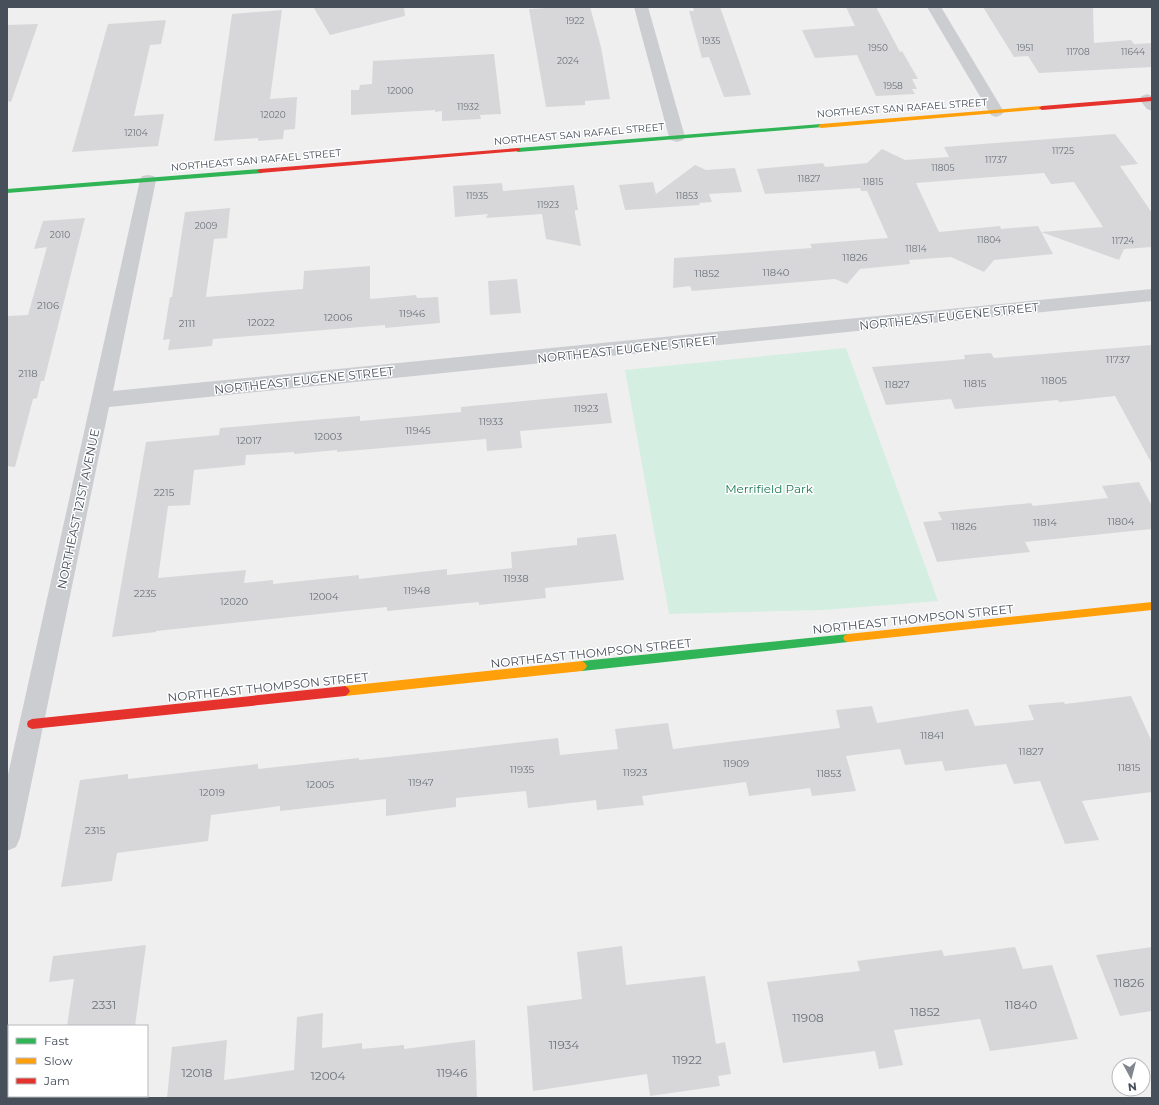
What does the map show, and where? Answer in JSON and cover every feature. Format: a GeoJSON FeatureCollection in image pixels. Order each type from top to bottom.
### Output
{"type":"FeatureCollection","features":[{"type":"Feature","properties":{"kind":"street"},"geometry":{"type":"LineString","coordinates":[[641,7],[677,137]]}},
{"type":"Feature","properties":{"kind":"street"},"geometry":{"type":"LineString","coordinates":[[934,7],[996,112]]}},
{"type":"Feature","properties":{"kind":"street","name":"NORTHEAST SAN RAFAEL STREET"},"geometry":{"type":"LineString","coordinates":[[7,191],[996,112],[1150,102]]}},
{"type":"Feature","properties":{"kind":"street","name":"NORTHEAST 121ST AVENUE"},"geometry":{"type":"LineString","coordinates":[[7,838],[148,180]]}},
{"type":"Feature","properties":{"kind":"street","name":"NORTHEAST EUGENE STREET"},"geometry":{"type":"LineString","coordinates":[[101,400],[1152,295]]}},
{"type":"Feature","properties":{"kind":"street","name":"NORTHEAST THOMPSON STREET"},"geometry":{"type":"LineString","coordinates":[[32,724],[1152,606]]}},
{"type":"Feature","properties":{"kind":"green space","name":"Merrifield Park"},"geometry":{"type":"Polygon","coordinates":[[[846,348],[938,601],[823,610],[669,614],[625,370],[846,348]]]}},
{"type":"Feature","properties":{"kind":"building"},"geometry":{"type":"Polygon","coordinates":[[[404,7],[405,16],[330,35],[314,8],[404,7]]]}},
{"type":"Feature","properties":{"kind":"building"},"geometry":{"type":"Polygon","coordinates":[[[590,7],[601,47],[610,99],[585,101],[585,105],[546,107],[529,9],[590,7]]]}},
{"type":"Feature","properties":{"kind":"building"},"geometry":{"type":"Polygon","coordinates":[[[693,7],[720,7],[751,95],[724,97],[709,57],[702,58],[689,11],[694,11],[693,7]]]}},
{"type":"Feature","properties":{"kind":"building"},"geometry":{"type":"Polygon","coordinates":[[[846,7],[876,7],[900,52],[902,51],[918,79],[912,79],[917,89],[912,89],[915,94],[876,96],[857,55],[815,58],[802,30],[855,26],[846,7]]]}},
{"type":"Feature","properties":{"kind":"building"},"geometry":{"type":"Polygon","coordinates":[[[983,7],[1093,7],[1094,43],[1131,40],[1134,44],[1152,43],[1152,67],[1039,73],[1028,56],[1014,57],[983,7]]]}},
{"type":"Feature","properties":{"kind":"building"},"geometry":{"type":"Polygon","coordinates":[[[282,10],[270,99],[297,97],[295,129],[284,130],[283,139],[258,141],[258,138],[214,141],[232,14],[282,10]]]}},
{"type":"Feature","properties":{"kind":"building"},"geometry":{"type":"Polygon","coordinates":[[[166,20],[161,44],[150,45],[134,116],[164,114],[158,146],[72,152],[108,24],[166,20]]]}},
{"type":"Feature","properties":{"kind":"building"},"geometry":{"type":"Polygon","coordinates":[[[38,24],[11,102],[7,101],[7,25],[38,24]]]}},
{"type":"Feature","properties":{"kind":"building"},"geometry":{"type":"Polygon","coordinates":[[[494,54],[501,114],[480,115],[481,119],[442,121],[442,111],[435,112],[435,110],[351,115],[351,90],[359,90],[360,85],[372,84],[373,61],[494,54]]]}},
{"type":"Feature","properties":{"kind":"building"},"geometry":{"type":"Polygon","coordinates":[[[1115,134],[1138,164],[1120,166],[1152,213],[1152,247],[1124,249],[1119,260],[1041,232],[1053,254],[994,260],[984,272],[951,257],[909,260],[910,264],[860,269],[847,284],[835,279],[692,291],[690,286],[673,288],[674,258],[812,248],[810,244],[888,238],[867,191],[861,191],[860,188],[765,194],[757,169],[823,163],[825,167],[867,163],[882,149],[905,160],[949,157],[944,147],[1115,134]],[[1044,173],[916,183],[939,232],[1000,226],[1001,229],[1038,226],[1041,232],[1103,227],[1074,182],[1051,184],[1044,173]]]}},
{"type":"Feature","properties":{"kind":"building"},"geometry":{"type":"Polygon","coordinates":[[[695,165],[706,170],[735,168],[742,192],[709,194],[712,202],[699,203],[700,205],[625,210],[619,185],[653,182],[656,194],[695,165]]]}},
{"type":"Feature","properties":{"kind":"building"},"geometry":{"type":"Polygon","coordinates":[[[502,183],[503,191],[574,185],[578,210],[575,210],[575,213],[581,246],[546,239],[542,214],[486,218],[488,214],[455,217],[453,186],[502,183]]]}},
{"type":"Feature","properties":{"kind":"building"},"geometry":{"type":"Polygon","coordinates":[[[230,208],[227,238],[214,239],[206,297],[303,289],[304,271],[370,266],[370,299],[416,295],[417,298],[438,297],[440,323],[385,328],[385,325],[213,339],[212,346],[168,350],[170,339],[163,340],[170,297],[172,297],[185,212],[230,208]]]}},
{"type":"Feature","properties":{"kind":"building"},"geometry":{"type":"Polygon","coordinates":[[[85,218],[44,381],[41,381],[37,398],[33,399],[15,467],[7,466],[7,316],[28,315],[47,247],[34,249],[43,221],[85,218]]]}},
{"type":"Feature","properties":{"kind":"building"},"geometry":{"type":"Polygon","coordinates":[[[517,279],[521,313],[490,315],[488,281],[517,279]]]}},
{"type":"Feature","properties":{"kind":"building"},"geometry":{"type":"Polygon","coordinates":[[[1152,345],[1152,464],[1115,396],[1059,402],[1058,400],[955,409],[951,399],[886,405],[872,367],[965,359],[964,355],[991,353],[994,358],[1152,345]]]}},
{"type":"Feature","properties":{"kind":"building"},"geometry":{"type":"Polygon","coordinates":[[[607,393],[612,423],[520,431],[522,448],[487,451],[486,439],[337,452],[337,450],[294,454],[294,452],[246,455],[245,465],[194,470],[190,505],[168,506],[158,578],[246,570],[244,583],[273,580],[273,584],[359,575],[359,579],[447,569],[447,575],[512,568],[511,552],[577,545],[577,538],[616,534],[624,580],[545,588],[546,598],[479,605],[479,602],[387,611],[387,607],[112,637],[146,442],[219,435],[220,428],[360,416],[360,421],[461,412],[461,407],[607,393]]]}},
{"type":"Feature","properties":{"kind":"building"},"geometry":{"type":"Polygon","coordinates":[[[1139,482],[1152,506],[1152,529],[1025,542],[1030,552],[937,562],[923,522],[942,520],[938,512],[1031,503],[1033,506],[1108,498],[1102,486],[1139,482]]]}},
{"type":"Feature","properties":{"kind":"building"},"geometry":{"type":"Polygon","coordinates":[[[1131,696],[1152,742],[1152,792],[1082,801],[1099,840],[1065,844],[1040,781],[1014,784],[1006,764],[945,771],[942,761],[905,765],[900,749],[846,756],[856,791],[812,796],[810,788],[749,796],[746,782],[642,796],[644,805],[597,810],[596,800],[528,808],[526,791],[456,798],[456,807],[386,816],[386,799],[280,811],[280,806],[211,815],[208,841],[117,853],[112,881],[61,887],[80,780],[128,774],[128,779],[258,764],[258,769],[359,758],[359,760],[558,738],[560,755],[618,749],[615,729],[668,723],[673,749],[840,728],[836,710],[872,706],[877,723],[968,709],[975,726],[1034,720],[1028,705],[1064,702],[1065,704],[1131,696]]]}},
{"type":"Feature","properties":{"kind":"building"},"geometry":{"type":"Polygon","coordinates":[[[146,945],[135,1025],[67,1025],[74,979],[49,982],[53,956],[146,945]]]}},
{"type":"Feature","properties":{"kind":"building"},"geometry":{"type":"Polygon","coordinates":[[[622,946],[626,985],[705,976],[716,1044],[725,1042],[731,1074],[718,1076],[720,1086],[650,1096],[647,1074],[533,1091],[527,1006],[582,999],[577,952],[622,946]]]}},
{"type":"Feature","properties":{"kind":"building"},"geometry":{"type":"Polygon","coordinates":[[[1015,947],[1023,969],[1052,965],[1078,1039],[990,1051],[980,1019],[894,1030],[903,1065],[879,1069],[875,1051],[783,1063],[767,982],[860,971],[857,961],[942,950],[944,956],[1015,947]]]}},
{"type":"Feature","properties":{"kind":"building"},"geometry":{"type":"Polygon","coordinates":[[[1152,947],[1152,1011],[1120,1016],[1096,955],[1152,947]]]}},
{"type":"Feature","properties":{"kind":"building"},"geometry":{"type":"Polygon","coordinates":[[[323,1013],[322,1048],[362,1043],[362,1049],[404,1045],[404,1049],[475,1040],[477,1098],[167,1098],[172,1047],[227,1040],[224,1080],[294,1070],[297,1017],[323,1013]]]}},
{"type":"Feature","properties":{"kind":"traffic: fast"},"geometry":{"type":"LineString","coordinates":[[518,150],[821,126]]}},
{"type":"Feature","properties":{"kind":"traffic: fast"},"geometry":{"type":"LineString","coordinates":[[7,191],[260,171]]}},
{"type":"Feature","properties":{"kind":"traffic: fast"},"geometry":{"type":"LineString","coordinates":[[582,666],[848,638]]}},
{"type":"Feature","properties":{"kind":"traffic: slow"},"geometry":{"type":"LineString","coordinates":[[821,126],[1042,108]]}},
{"type":"Feature","properties":{"kind":"traffic: slow"},"geometry":{"type":"LineString","coordinates":[[848,638],[1152,606]]}},
{"type":"Feature","properties":{"kind":"traffic: slow"},"geometry":{"type":"LineString","coordinates":[[345,691],[582,666]]}},
{"type":"Feature","properties":{"kind":"traffic: jam"},"geometry":{"type":"LineString","coordinates":[[1042,108],[1152,99]]}},
{"type":"Feature","properties":{"kind":"traffic: jam"},"geometry":{"type":"LineString","coordinates":[[260,171],[518,150]]}},
{"type":"Feature","properties":{"kind":"traffic: jam"},"geometry":{"type":"LineString","coordinates":[[32,724],[345,691]]}}]}
